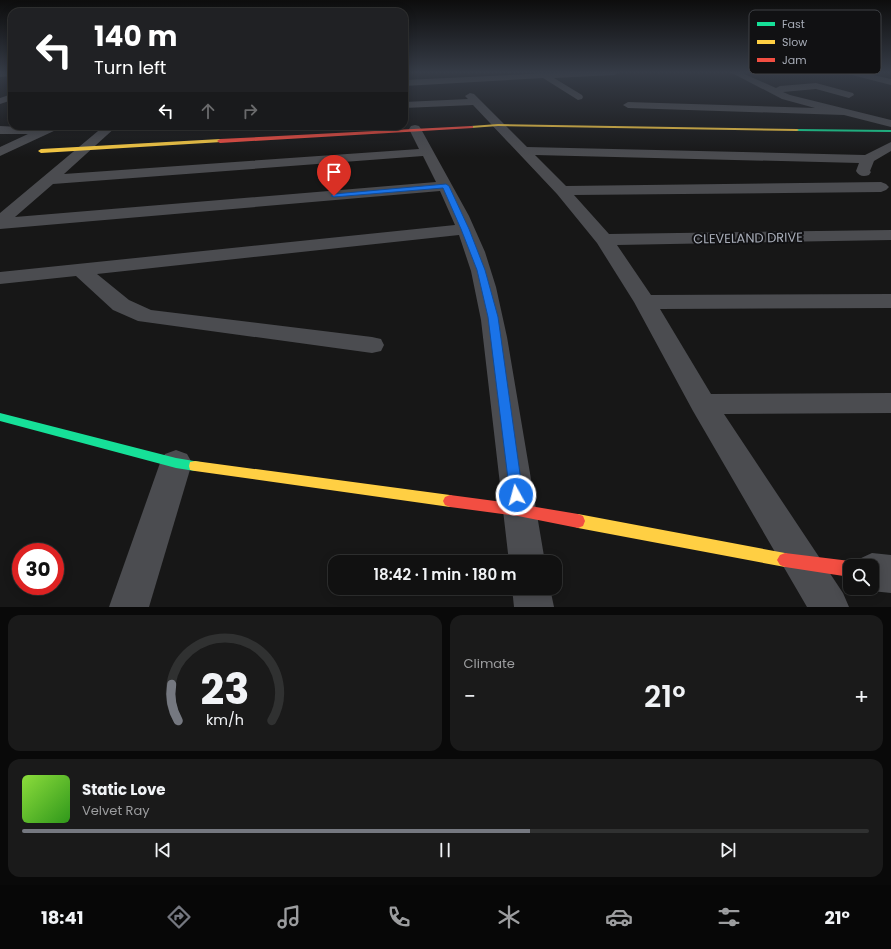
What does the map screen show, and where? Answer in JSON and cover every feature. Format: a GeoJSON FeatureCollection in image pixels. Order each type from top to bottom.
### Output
{"type":"FeatureCollection","features":[{"type":"Feature","properties":{"kind":"street"},"geometry":{"type":"LineString","coordinates":[[408,104],[426,100]]}},
{"type":"Feature","properties":{"kind":"street"},"geometry":{"type":"LineString","coordinates":[[473,100],[562,191],[604,240],[645,302],[703,404],[829,607]]}},
{"type":"Feature","properties":{"kind":"street"},"geometry":{"type":"LineString","coordinates":[[799,100],[891,124]]}},
{"type":"Feature","properties":{"kind":"street"},"geometry":{"type":"LineString","coordinates":[[628,105],[846,112]]}},
{"type":"Feature","properties":{"kind":"street"},"geometry":{"type":"LineString","coordinates":[[408,129],[498,125],[891,131]]}},
{"type":"Feature","properties":{"kind":"street"},"geometry":{"type":"LineString","coordinates":[[415,129],[446,186],[481,270],[493,317],[518,510],[526,555]]}},
{"type":"Feature","properties":{"kind":"street"},"geometry":{"type":"LineString","coordinates":[[5,149],[45,130]]}},
{"type":"Feature","properties":{"kind":"street"},"geometry":{"type":"LineString","coordinates":[[0,223],[106,130]]}},
{"type":"Feature","properties":{"kind":"street"},"geometry":{"type":"LineString","coordinates":[[41,150],[398,130]]}},
{"type":"Feature","properties":{"kind":"street"},"geometry":{"type":"LineString","coordinates":[[5,149],[12,140],[6,131]]}},
{"type":"Feature","properties":{"kind":"street"},"geometry":{"type":"LineString","coordinates":[[524,151],[868,159],[891,146]]}},
{"type":"Feature","properties":{"kind":"street"},"geometry":{"type":"LineString","coordinates":[[48,180],[428,152]]}},
{"type":"Feature","properties":{"kind":"street"},"geometry":{"type":"LineString","coordinates":[[868,159],[863,171],[886,190]]}},
{"type":"Feature","properties":{"kind":"street"},"geometry":{"type":"LineString","coordinates":[[0,223],[446,186]]}},
{"type":"Feature","properties":{"kind":"street"},"geometry":{"type":"LineString","coordinates":[[562,191],[886,190]]}},
{"type":"Feature","properties":{"kind":"street"},"geometry":{"type":"LineString","coordinates":[[0,278],[465,229]]}},
{"type":"Feature","properties":{"kind":"street","name":"CLEVELAND DRIVE"},"geometry":{"type":"LineString","coordinates":[[604,240],[891,236]]}},
{"type":"Feature","properties":{"kind":"street"},"geometry":{"type":"LineString","coordinates":[[81,270],[121,305],[146,316],[372,345]]}},
{"type":"Feature","properties":{"kind":"street"},"geometry":{"type":"LineString","coordinates":[[645,302],[891,301]]}},
{"type":"Feature","properties":{"kind":"street"},"geometry":{"type":"LineString","coordinates":[[703,404],[891,403]]}},
{"type":"Feature","properties":{"kind":"street"},"geometry":{"type":"LineString","coordinates":[[0,417],[176,463],[518,510],[803,563],[843,568]]}},
{"type":"Feature","properties":{"kind":"street"},"geometry":{"type":"LineString","coordinates":[[129,607],[176,463]]}},
{"type":"Feature","properties":{"kind":"street"},"geometry":{"type":"LineString","coordinates":[[879,573],[891,574]]}},
{"type":"Feature","properties":{"kind":"street"},"geometry":{"type":"LineString","coordinates":[[532,595],[534,607]]}},
{"type":"Feature","properties":{"kind":"traffic: fast"},"geometry":{"type":"LineString","coordinates":[[797,130],[891,131]]}},
{"type":"Feature","properties":{"kind":"traffic: fast"},"geometry":{"type":"LineString","coordinates":[[0,417],[176,463],[195,466]]}},
{"type":"Feature","properties":{"kind":"traffic: slow"},"geometry":{"type":"LineString","coordinates":[[471,127],[498,125],[797,130]]}},
{"type":"Feature","properties":{"kind":"traffic: slow"},"geometry":{"type":"LineString","coordinates":[[41,151],[220,141]]}},
{"type":"Feature","properties":{"kind":"traffic: slow"},"geometry":{"type":"LineString","coordinates":[[195,466],[450,501]]}},
{"type":"Feature","properties":{"kind":"traffic: slow"},"geometry":{"type":"LineString","coordinates":[[578,521],[785,560]]}},
{"type":"Feature","properties":{"kind":"traffic: jam"},"geometry":{"type":"LineString","coordinates":[[220,141],[471,127]]}},
{"type":"Feature","properties":{"kind":"traffic: jam"},"geometry":{"type":"LineString","coordinates":[[450,501],[518,510],[578,521]]}},
{"type":"Feature","properties":{"kind":"traffic: jam"},"geometry":{"type":"LineString","coordinates":[[785,560],[843,568]]}},
{"type":"Feature","properties":{"kind":"route"},"geometry":{"type":"LineString","coordinates":[[334,196],[446,186],[481,270],[493,317],[516,495]]}}]}
